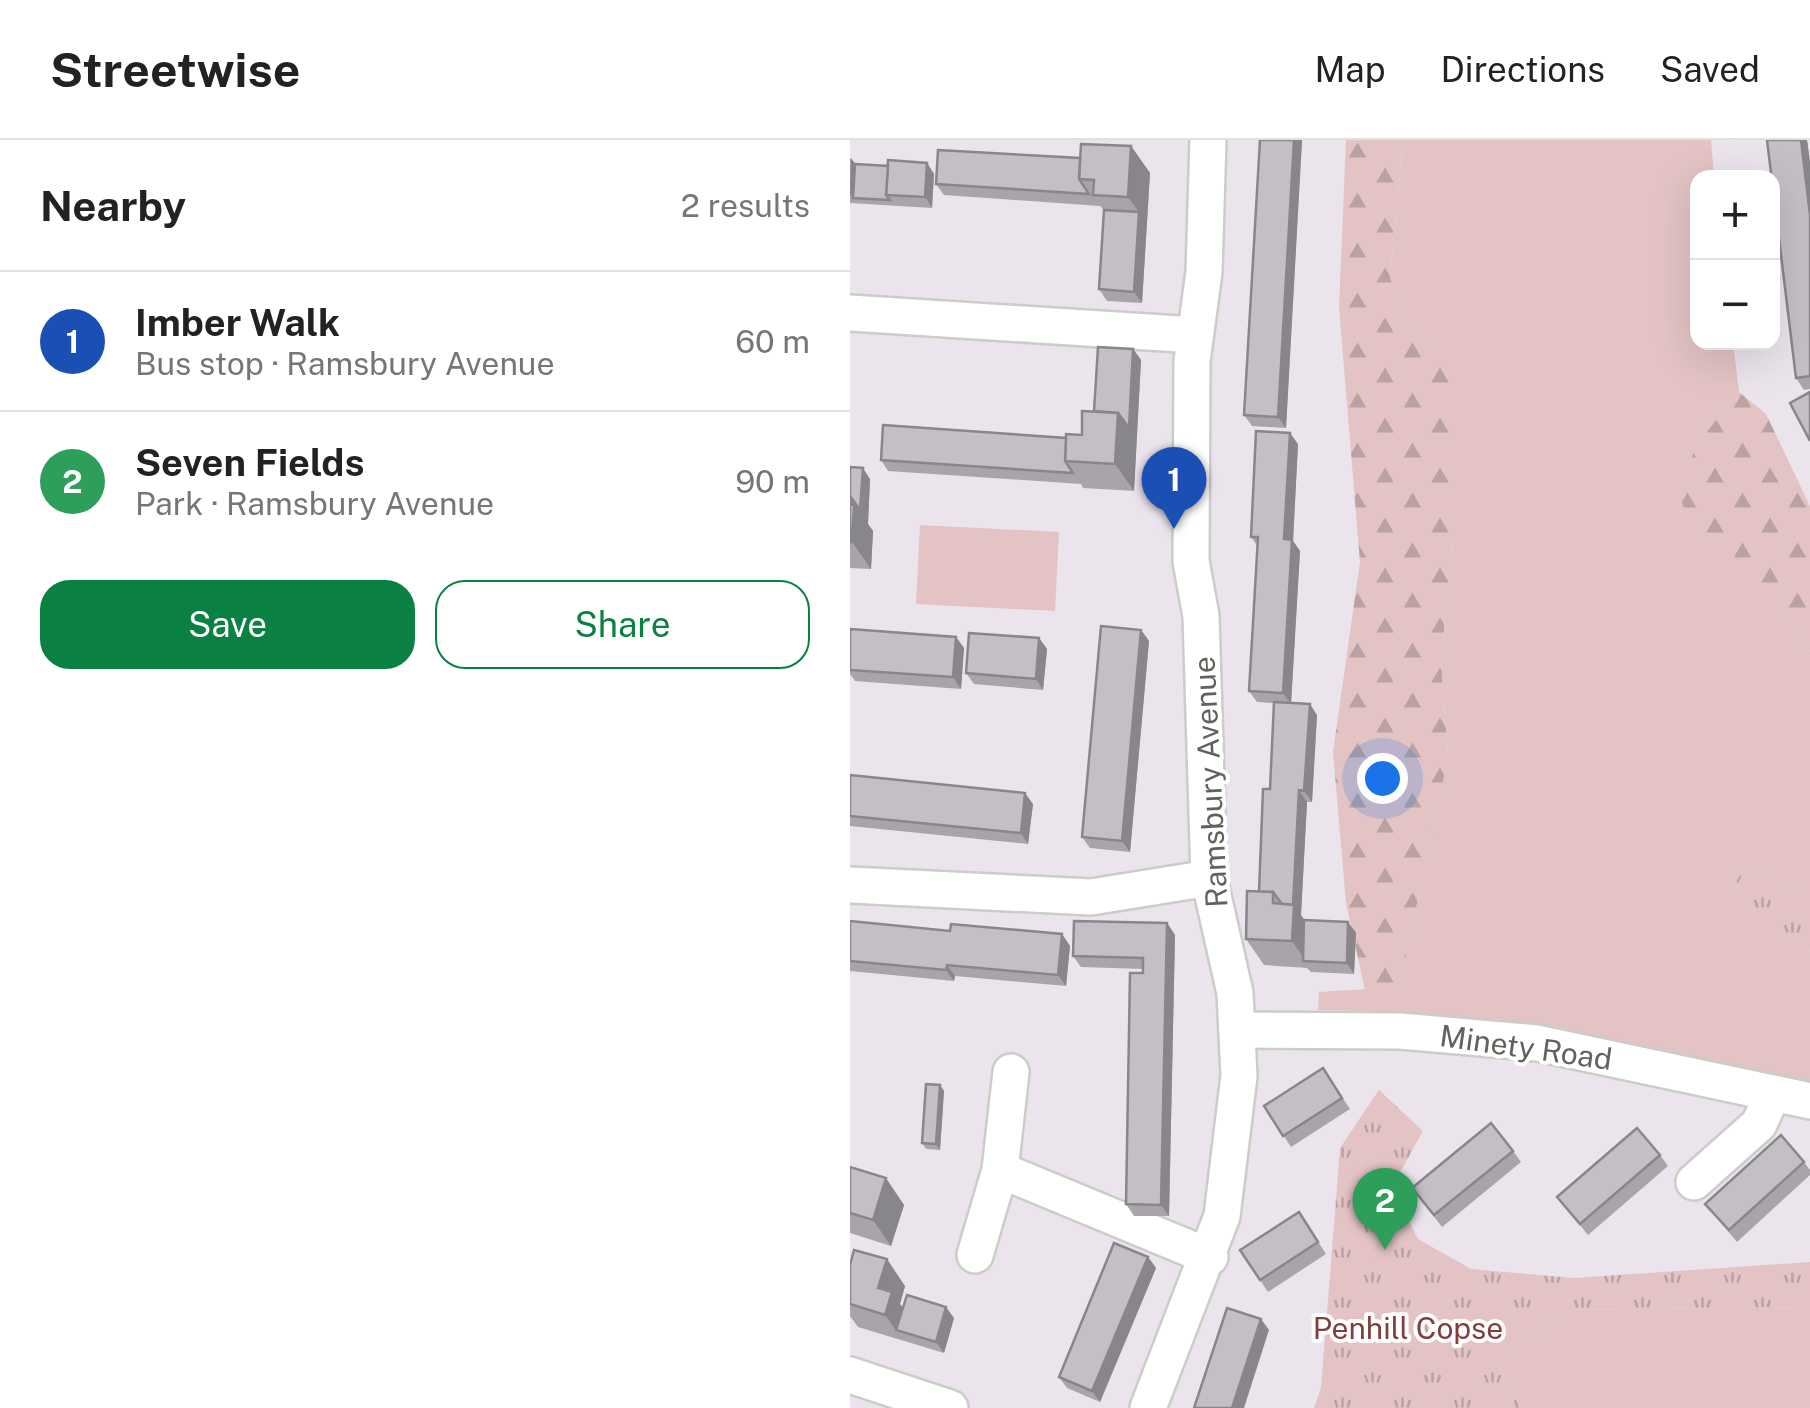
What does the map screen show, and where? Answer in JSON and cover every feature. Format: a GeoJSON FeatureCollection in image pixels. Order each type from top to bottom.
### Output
{"type":"FeatureCollection","features":[{"type":"Feature","properties":{"kind":"street","name":"Ramsbury Avenue"},"geometry":{"type":"LineString","coordinates":[[1148,1408],[1210,1257],[1231,1172],[1238,1030],[1235,993],[1209,878],[1201,616],[1191,561],[1195,335],[1204,272],[1208,140]]}},
{"type":"Feature","properties":{"kind":"street"},"geometry":{"type":"LineString","coordinates":[[850,313],[1195,335]]}},
{"type":"Feature","properties":{"kind":"street"},"geometry":{"type":"LineString","coordinates":[[850,885],[1090,897],[1209,878]]}},
{"type":"Feature","properties":{"kind":"street","name":"Minety Road"},"geometry":{"type":"LineString","coordinates":[[1238,1030],[1400,1031],[1523,1041],[1810,1102]]}},
{"type":"Feature","properties":{"kind":"street"},"geometry":{"type":"LineString","coordinates":[[975,1255],[1000,1170],[1010,1072]]}},
{"type":"Feature","properties":{"kind":"street"},"geometry":{"type":"LineString","coordinates":[[1694,1182],[1759,1124],[1772,1093]]}},
{"type":"Feature","properties":{"kind":"street"},"geometry":{"type":"LineString","coordinates":[[1000,1170],[1210,1257]]}},
{"type":"Feature","properties":{"kind":"street"},"geometry":{"type":"LineString","coordinates":[[850,1375],[950,1408]]}},
{"type":"Feature","properties":{"kind":"green space"},"geometry":{"type":"Polygon","coordinates":[[[1346,140],[1403,140],[1390,278],[1408,326],[1436,341],[1451,361],[1448,462],[1452,544],[1441,661],[1448,758],[1399,988],[1365,990],[1346,903],[1333,752],[1360,562],[1339,307],[1346,140]]]}},
{"type":"Feature","properties":{"kind":"green space"},"geometry":{"type":"Polygon","coordinates":[[[1403,140],[1711,140],[1713,170],[1690,170],[1690,350],[1734,350],[1739,392],[1700,440],[1773,611],[1792,620],[1810,652],[1810,900],[1749,861],[1803,960],[1810,949],[1810,1087],[1504,1027],[1442,1018],[1318,1010],[1319,992],[1399,987],[1448,758],[1441,661],[1452,544],[1436,341],[1408,326],[1390,278],[1403,140]]]}},
{"type":"Feature","properties":{"kind":"green space"},"geometry":{"type":"Polygon","coordinates":[[[1739,392],[1766,414],[1810,506],[1810,652],[1792,620],[1773,611],[1726,571],[1691,531],[1677,487],[1700,440],[1739,392]]]}},
{"type":"Feature","properties":{"kind":"green space"},"geometry":{"type":"Polygon","coordinates":[[[920,525],[1059,532],[1055,611],[916,604],[920,525]]]}},
{"type":"Feature","properties":{"kind":"green space"},"geometry":{"type":"Polygon","coordinates":[[[1749,861],[1810,900],[1810,949],[1803,960],[1720,908],[1749,861]]]}},
{"type":"Feature","properties":{"kind":"green space","name":"Penhill Copse"},"geometry":{"type":"Polygon","coordinates":[[[1379,1090],[1423,1131],[1392,1187],[1418,1239],[1471,1269],[1574,1278],[1810,1262],[1810,1307],[1565,1310],[1497,1362],[1521,1408],[1314,1408],[1321,1388],[1340,1148],[1379,1090]]]}},
{"type":"Feature","properties":{"kind":"green space"},"geometry":{"type":"Polygon","coordinates":[[[1810,1307],[1810,1408],[1521,1408],[1497,1362],[1565,1310],[1810,1307]]]}},
{"type":"Feature","properties":{"kind":"building"},"geometry":{"type":"Polygon","coordinates":[[[1260,140],[1294,140],[1278,417],[1244,415],[1260,140]]]}},
{"type":"Feature","properties":{"kind":"building"},"geometry":{"type":"Polygon","coordinates":[[[1767,140],[1801,140],[1810,215],[1810,376],[1796,378],[1780,247],[1780,170],[1771,170],[1767,140]]]}},
{"type":"Feature","properties":{"kind":"building"},"geometry":{"type":"Polygon","coordinates":[[[1081,144],[1131,146],[1128,197],[1093,195],[1094,180],[1079,179],[1081,144]]]}},
{"type":"Feature","properties":{"kind":"building"},"geometry":{"type":"Polygon","coordinates":[[[938,150],[1080,158],[1079,179],[1089,194],[936,184],[938,150]]]}},
{"type":"Feature","properties":{"kind":"building"},"geometry":{"type":"Polygon","coordinates":[[[888,160],[927,163],[925,197],[886,195],[888,160]]]}},
{"type":"Feature","properties":{"kind":"building"},"geometry":{"type":"Polygon","coordinates":[[[855,164],[888,166],[886,195],[890,200],[853,198],[855,164]]]}},
{"type":"Feature","properties":{"kind":"building"},"geometry":{"type":"Polygon","coordinates":[[[1104,210],[1139,212],[1134,292],[1099,289],[1104,210]]]}},
{"type":"Feature","properties":{"kind":"building"},"geometry":{"type":"Polygon","coordinates":[[[1098,347],[1133,349],[1129,428],[1118,413],[1094,411],[1098,347]]]}},
{"type":"Feature","properties":{"kind":"building"},"geometry":{"type":"Polygon","coordinates":[[[1810,392],[1810,441],[1790,403],[1810,392]]]}},
{"type":"Feature","properties":{"kind":"building"},"geometry":{"type":"Polygon","coordinates":[[[1082,411],[1118,413],[1115,464],[1065,461],[1066,434],[1082,435],[1082,411]]]}},
{"type":"Feature","properties":{"kind":"building"},"geometry":{"type":"Polygon","coordinates":[[[883,425],[1066,438],[1065,461],[1073,473],[881,460],[883,425]]]}},
{"type":"Feature","properties":{"kind":"building"},"geometry":{"type":"Polygon","coordinates":[[[1256,431],[1290,433],[1284,539],[1292,540],[1283,693],[1249,691],[1258,537],[1251,537],[1256,431]]]}},
{"type":"Feature","properties":{"kind":"building"},"geometry":{"type":"Polygon","coordinates":[[[850,467],[863,468],[860,510],[850,496],[850,467]]]}},
{"type":"Feature","properties":{"kind":"building"},"geometry":{"type":"Polygon","coordinates":[[[850,504],[854,505],[852,542],[850,542],[850,504]]]}},
{"type":"Feature","properties":{"kind":"building"},"geometry":{"type":"Polygon","coordinates":[[[1101,626],[1141,630],[1122,841],[1082,837],[1101,626]]]}},
{"type":"Feature","properties":{"kind":"building"},"geometry":{"type":"Polygon","coordinates":[[[850,629],[956,637],[953,677],[850,670],[850,629]]]}},
{"type":"Feature","properties":{"kind":"building"},"geometry":{"type":"Polygon","coordinates":[[[969,633],[1039,638],[1036,679],[966,673],[969,633]]]}},
{"type":"Feature","properties":{"kind":"building"},"geometry":{"type":"Polygon","coordinates":[[[1274,702],[1310,704],[1304,791],[1299,790],[1293,905],[1282,904],[1273,892],[1259,892],[1263,789],[1270,789],[1274,702]]]}},
{"type":"Feature","properties":{"kind":"building"},"geometry":{"type":"Polygon","coordinates":[[[850,775],[1025,793],[1021,833],[850,816],[850,775]]]}},
{"type":"Feature","properties":{"kind":"building"},"geometry":{"type":"Polygon","coordinates":[[[1247,891],[1273,892],[1273,903],[1294,905],[1292,941],[1246,939],[1247,891]]]}},
{"type":"Feature","properties":{"kind":"building"},"geometry":{"type":"Polygon","coordinates":[[[1304,920],[1348,922],[1347,963],[1303,961],[1304,920]]]}},
{"type":"Feature","properties":{"kind":"building"},"geometry":{"type":"Polygon","coordinates":[[[850,921],[950,931],[951,924],[1062,934],[1058,975],[850,961],[850,921]]]}},
{"type":"Feature","properties":{"kind":"building"},"geometry":{"type":"Polygon","coordinates":[[[1074,921],[1167,923],[1161,1205],[1126,1204],[1130,973],[1143,973],[1143,958],[1073,956],[1074,921]]]}},
{"type":"Feature","properties":{"kind":"building"},"geometry":{"type":"Polygon","coordinates":[[[1323,1068],[1342,1098],[1283,1136],[1264,1106],[1323,1068]]]}},
{"type":"Feature","properties":{"kind":"building"},"geometry":{"type":"Polygon","coordinates":[[[926,1084],[940,1085],[936,1144],[922,1143],[926,1084]]]}},
{"type":"Feature","properties":{"kind":"building"},"geometry":{"type":"Polygon","coordinates":[[[1491,1123],[1513,1151],[1434,1215],[1412,1188],[1491,1123]]]}},
{"type":"Feature","properties":{"kind":"building"},"geometry":{"type":"Polygon","coordinates":[[[1637,1128],[1660,1155],[1580,1224],[1557,1197],[1637,1128]]]}},
{"type":"Feature","properties":{"kind":"building"},"geometry":{"type":"Polygon","coordinates":[[[1781,1135],[1804,1162],[1729,1230],[1705,1204],[1781,1135]]]}},
{"type":"Feature","properties":{"kind":"building"},"geometry":{"type":"Polygon","coordinates":[[[850,1167],[886,1178],[873,1220],[850,1213],[850,1167]]]}},
{"type":"Feature","properties":{"kind":"building"},"geometry":{"type":"Polygon","coordinates":[[[1299,1212],[1318,1242],[1260,1280],[1240,1250],[1299,1212]]]}},
{"type":"Feature","properties":{"kind":"building"},"geometry":{"type":"Polygon","coordinates":[[[1114,1243],[1148,1257],[1092,1391],[1059,1377],[1114,1243]]]}},
{"type":"Feature","properties":{"kind":"building"},"geometry":{"type":"Polygon","coordinates":[[[854,1250],[887,1259],[878,1288],[892,1292],[885,1315],[850,1304],[854,1250]]]}},
{"type":"Feature","properties":{"kind":"building"},"geometry":{"type":"Polygon","coordinates":[[[907,1295],[946,1307],[936,1342],[896,1330],[907,1295]]]}},
{"type":"Feature","properties":{"kind":"building"},"geometry":{"type":"Polygon","coordinates":[[[1227,1308],[1261,1319],[1232,1408],[1194,1408],[1227,1308]]]}},
{"type":"Feature","properties":{"kind":"place","name":"Imber Walk"},"geometry":{"type":"Point","coordinates":[1174,529]}},
{"type":"Feature","properties":{"kind":"place","name":"Seven Fields"},"geometry":{"type":"Point","coordinates":[1385,1250]}}]}
